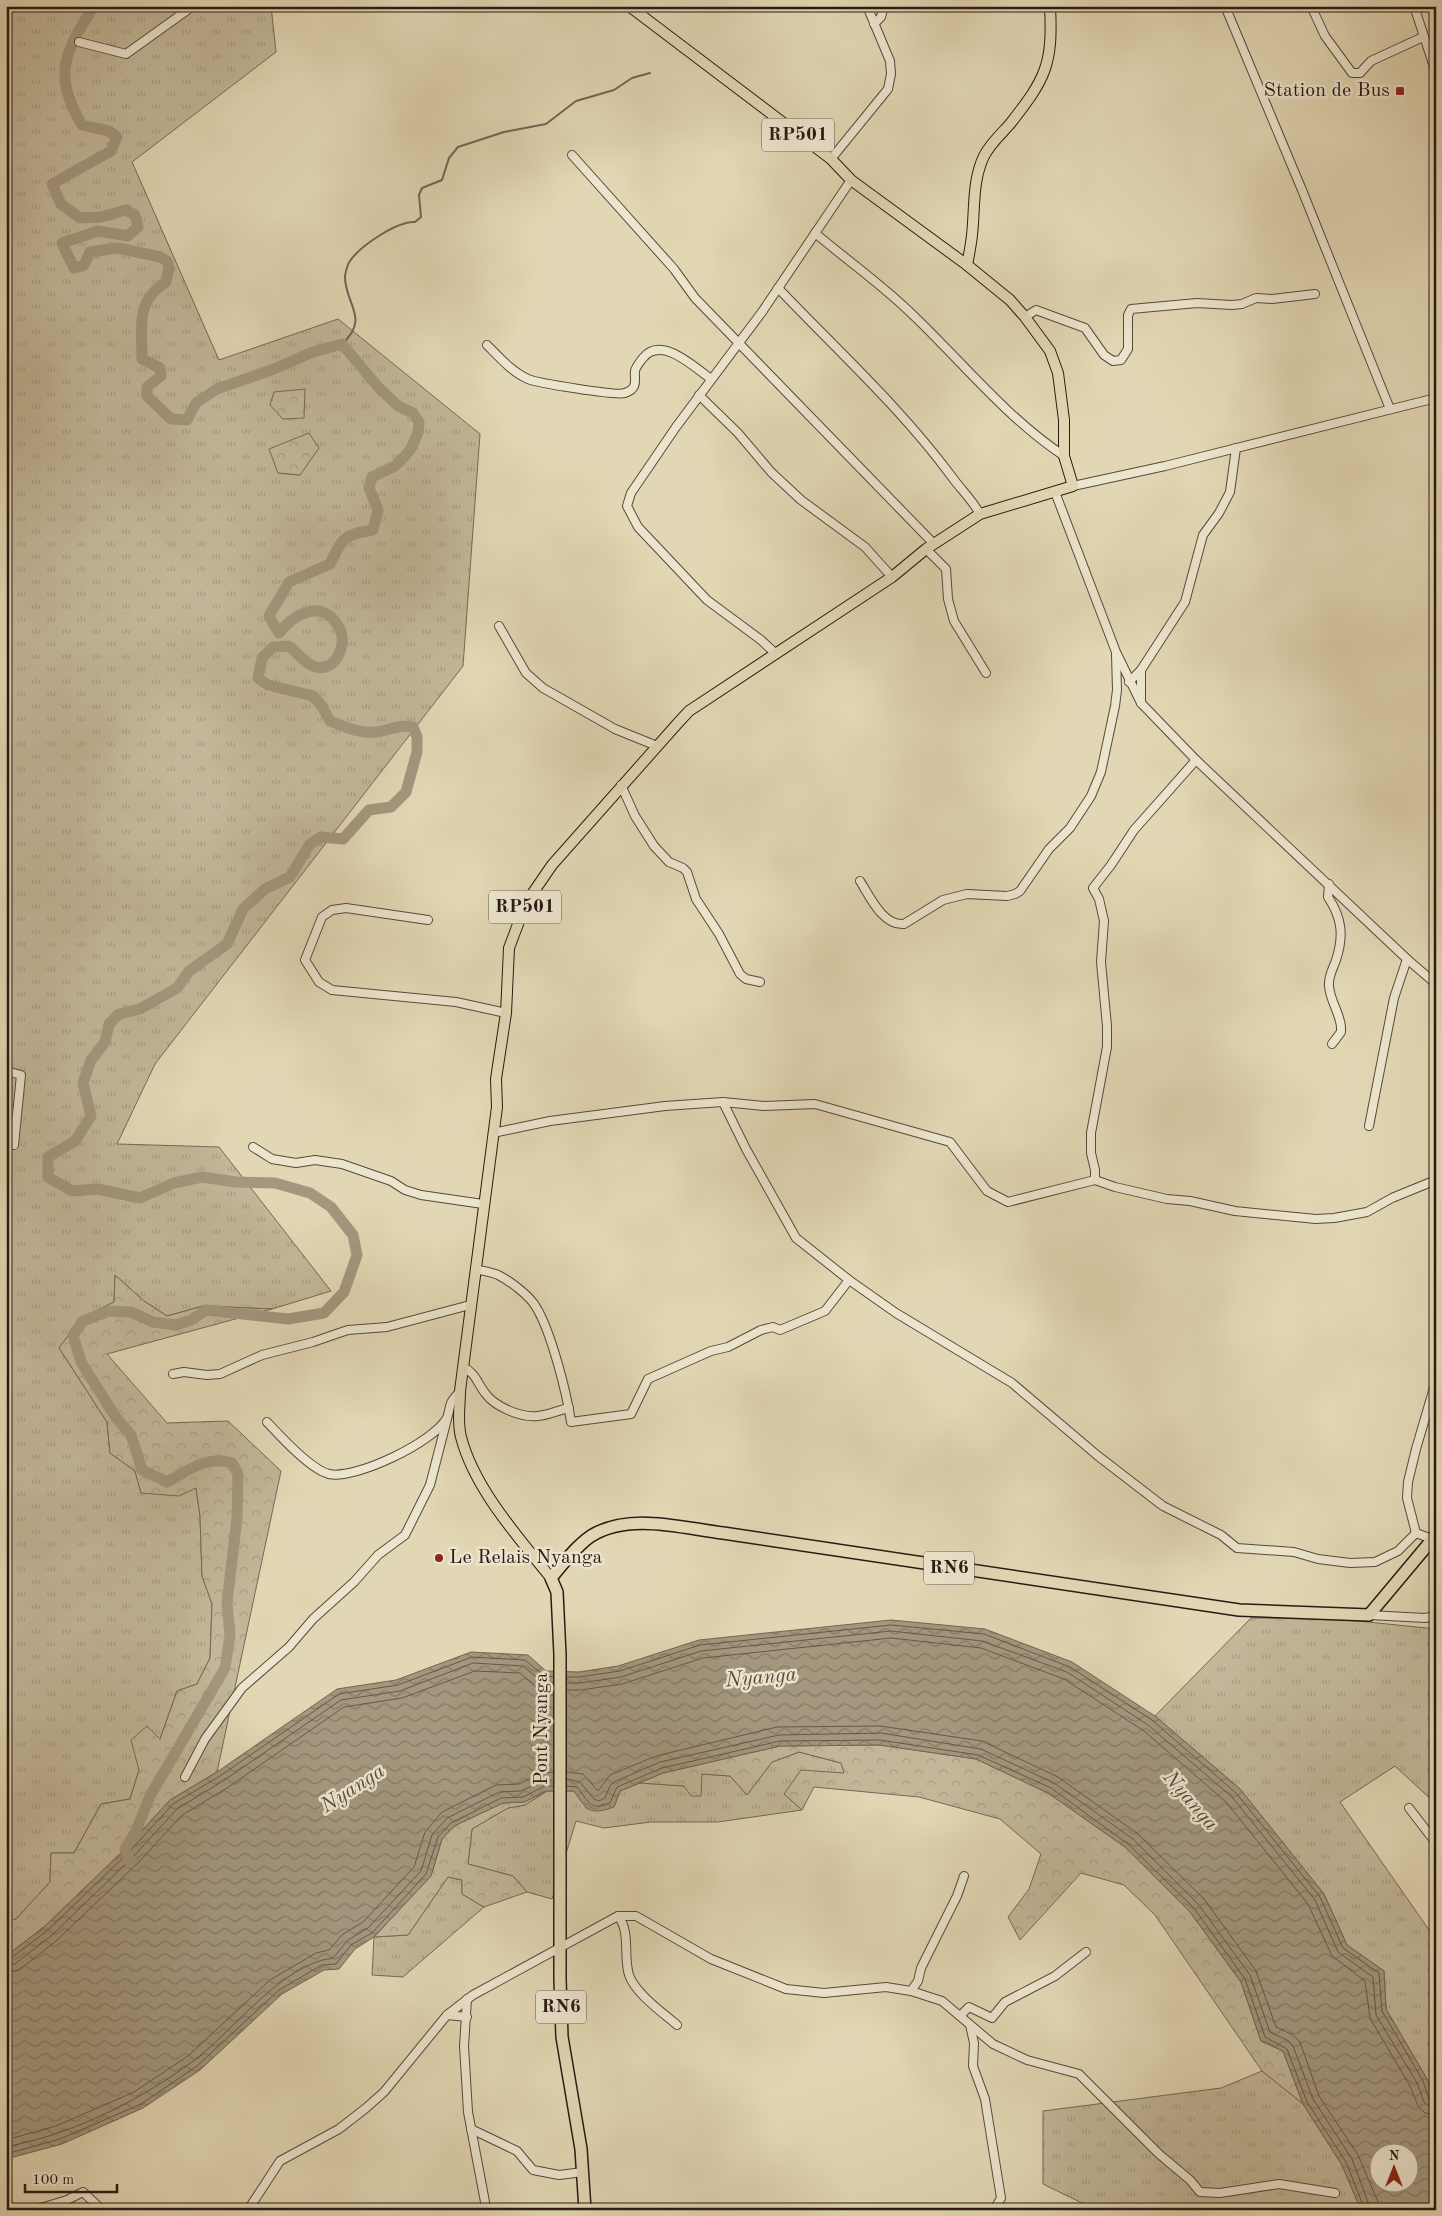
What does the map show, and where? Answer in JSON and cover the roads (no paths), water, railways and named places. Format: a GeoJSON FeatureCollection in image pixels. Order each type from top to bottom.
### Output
{"type":"FeatureCollection","features":[{"type":"Feature","properties":{"kind":"highway","name":"RN6"},"geometry":{"type":"LineString","coordinates":[[551,1578],[572,1553],[590,1536],[614,1526],[647,1524],[724,1533],[1238,1610],[1368,1615]]}},
{"type":"Feature","properties":{"kind":"highway"},"geometry":{"type":"LineString","coordinates":[[1368,1615],[1434,1537]]}},
{"type":"Feature","properties":{"kind":"highway","name":"Pont Nyanga"},"geometry":{"type":"LineString","coordinates":[[551,1578],[557,1592],[560,1655],[560,1946]]}},
{"type":"Feature","properties":{"kind":"highway","name":"RN6"},"geometry":{"type":"LineString","coordinates":[[560,1946],[562,2037],[581,2148],[585,2210]]}},
{"type":"Feature","properties":{"kind":"main road","name":"RP501"},"geometry":{"type":"LineString","coordinates":[[551,1578],[516,1534],[470,1464],[460,1434],[460,1391],[497,1107],[496,1079],[506,1013],[509,948],[526,903],[552,865],[621,785],[689,711],[892,577],[930,546],[980,514],[1073,486],[1064,456],[1064,420],[1058,373],[1050,351],[1010,300],[967,265],[851,180],[831,159],[629,6]]}},
{"type":"Feature","properties":{"kind":"main road"},"geometry":{"type":"LineString","coordinates":[[967,265],[972,233],[977,173],[984,155],[1029,100],[1042,80],[1048,64],[1050,46],[1050,6]]}},
{"type":"Feature","properties":{"kind":"street"},"geometry":{"type":"LineString","coordinates":[[80,42],[126,54],[193,6]]}},
{"type":"Feature","properties":{"kind":"street"},"geometry":{"type":"LineString","coordinates":[[831,159],[888,89],[891,74],[890,61],[867,6]]}},
{"type":"Feature","properties":{"kind":"street"},"geometry":{"type":"LineString","coordinates":[[874,24],[882,16],[884,6]]}},
{"type":"Feature","properties":{"kind":"street"},"geometry":{"type":"LineString","coordinates":[[1225,6],[1302,190],[1390,409]]}},
{"type":"Feature","properties":{"kind":"street"},"geometry":{"type":"LineString","coordinates":[[1311,6],[1325,36],[1352,72],[1360,72],[1371,61],[1425,40],[1436,40]]}},
{"type":"Feature","properties":{"kind":"street"},"geometry":{"type":"LineString","coordinates":[[1414,6],[1436,73]]}},
{"type":"Feature","properties":{"kind":"street"},"geometry":{"type":"LineString","coordinates":[[572,155],[674,269],[695,298],[740,343],[930,546],[946,569],[948,600],[954,621],[986,673]]}},
{"type":"Feature","properties":{"kind":"street"},"geometry":{"type":"LineString","coordinates":[[775,654],[761,640],[707,600],[638,527],[627,506],[631,493],[650,464],[711,379],[740,343],[851,180]]}},
{"type":"Feature","properties":{"kind":"street"},"geometry":{"type":"LineString","coordinates":[[815,233],[890,293],[1010,412],[1046,444],[1064,456]]}},
{"type":"Feature","properties":{"kind":"street"},"geometry":{"type":"LineString","coordinates":[[778,288],[925,441],[955,480],[971,497],[980,514]]}},
{"type":"Feature","properties":{"kind":"street"},"geometry":{"type":"LineString","coordinates":[[1025,317],[1036,310],[1085,328],[1104,355],[1113,361],[1121,360],[1128,349],[1128,315],[1131,309],[1197,302],[1232,305],[1242,304],[1256,298],[1272,300],[1315,294]]}},
{"type":"Feature","properties":{"kind":"street"},"geometry":{"type":"LineString","coordinates":[[487,345],[512,369],[528,379],[597,392],[625,393],[635,384],[635,371],[646,354],[661,349],[668,350],[711,379]]}},
{"type":"Feature","properties":{"kind":"street"},"geometry":{"type":"LineString","coordinates":[[699,396],[738,433],[771,472],[795,494],[866,547],[892,577]]}},
{"type":"Feature","properties":{"kind":"street"},"geometry":{"type":"LineString","coordinates":[[1073,486],[1436,398]]}},
{"type":"Feature","properties":{"kind":"street"},"geometry":{"type":"LineString","coordinates":[[1130,682],[1141,670],[1185,602],[1203,535],[1219,513],[1230,492],[1236,448]]}},
{"type":"Feature","properties":{"kind":"street"},"geometry":{"type":"LineString","coordinates":[[1055,492],[1116,652],[1141,703],[1196,760],[1406,959],[1436,984]]}},
{"type":"Feature","properties":{"kind":"street"},"geometry":{"type":"LineString","coordinates":[[499,626],[526,673],[543,688],[615,729],[657,746]]}},
{"type":"Feature","properties":{"kind":"street"},"geometry":{"type":"LineString","coordinates":[[860,881],[878,908],[897,925],[904,924],[943,900],[967,894],[1007,896],[1020,891],[1049,849],[1070,828],[1097,784],[1115,706],[1117,690],[1116,652]]}},
{"type":"Feature","properties":{"kind":"street"},"geometry":{"type":"LineString","coordinates":[[1141,670],[1141,703]]}},
{"type":"Feature","properties":{"kind":"street"},"geometry":{"type":"LineString","coordinates":[[1095,1180],[1091,1133],[1107,1047],[1107,1026],[1101,962],[1104,921],[1099,899],[1093,888],[1134,830],[1196,760]]}},
{"type":"Feature","properties":{"kind":"street"},"geometry":{"type":"LineString","coordinates":[[621,785],[635,816],[654,846],[669,862],[687,872],[696,899],[719,934],[740,974],[750,981],[760,982]]}},
{"type":"Feature","properties":{"kind":"street"},"geometry":{"type":"LineString","coordinates":[[1329,884],[1328,897],[1336,910],[1341,924],[1341,943],[1330,974],[1329,984],[1341,1027],[1340,1034],[1332,1044]]}},
{"type":"Feature","properties":{"kind":"street"},"geometry":{"type":"LineString","coordinates":[[428,920],[346,908],[332,910],[322,917],[305,960],[320,982],[332,990],[456,1002],[506,1013]]}},
{"type":"Feature","properties":{"kind":"street"},"geometry":{"type":"LineString","coordinates":[[1369,1126],[1394,998],[1406,959]]}},
{"type":"Feature","properties":{"kind":"street"},"geometry":{"type":"LineString","coordinates":[[6,1071],[21,1075],[14,1145]]}},
{"type":"Feature","properties":{"kind":"street"},"geometry":{"type":"LineString","coordinates":[[724,1102],[746,1149],[796,1238],[849,1280],[896,1313],[1012,1383],[1098,1456],[1163,1506],[1221,1535],[1237,1548],[1294,1552],[1318,1559],[1350,1563],[1375,1562],[1398,1551],[1416,1533]]}},
{"type":"Feature","properties":{"kind":"street"},"geometry":{"type":"LineString","coordinates":[[493,1133],[550,1121],[665,1106],[724,1102],[764,1106],[815,1104],[950,1142],[987,1191],[1008,1202],[1095,1180],[1115,1187],[1166,1199],[1190,1201],[1235,1211],[1316,1219],[1345,1218],[1367,1212],[1392,1198],[1436,1180]]}},
{"type":"Feature","properties":{"kind":"street"},"geometry":{"type":"LineString","coordinates":[[253,1147],[272,1159],[296,1163],[315,1160],[342,1164],[392,1182],[405,1190],[421,1195],[483,1204]]}},
{"type":"Feature","properties":{"kind":"street"},"geometry":{"type":"LineString","coordinates":[[475,1269],[497,1274],[518,1289],[536,1307],[551,1344],[569,1408],[571,1422],[631,1414],[648,1379],[711,1351],[728,1347],[761,1330],[773,1327],[780,1330],[815,1317],[831,1305],[849,1280]]}},
{"type":"Feature","properties":{"kind":"street"},"geometry":{"type":"LineString","coordinates":[[173,1374],[184,1372],[207,1375],[220,1374],[262,1355],[313,1342],[348,1330],[387,1328],[470,1305]]}},
{"type":"Feature","properties":{"kind":"street"},"geometry":{"type":"LineString","coordinates":[[463,1367],[475,1375],[484,1392],[493,1402],[510,1410],[538,1416],[569,1408]]}},
{"type":"Feature","properties":{"kind":"street"},"geometry":{"type":"LineString","coordinates":[[1416,1533],[1407,1498],[1408,1482],[1436,1381]]}},
{"type":"Feature","properties":{"kind":"street"},"geometry":{"type":"LineString","coordinates":[[185,1777],[206,1739],[242,1688],[289,1647],[313,1619],[354,1582],[378,1555],[405,1535],[430,1485],[452,1402],[460,1391]]}},
{"type":"Feature","properties":{"kind":"street"},"geometry":{"type":"LineString","coordinates":[[267,1422],[299,1455],[328,1474],[372,1468],[389,1457],[406,1452],[422,1442],[447,1419]]}},
{"type":"Feature","properties":{"kind":"street"},"geometry":{"type":"LineString","coordinates":[[1416,1533],[1434,1537]]}},
{"type":"Feature","properties":{"kind":"street"},"geometry":{"type":"LineString","coordinates":[[1368,1615],[1425,1618],[1436,1616]]}},
{"type":"Feature","properties":{"kind":"street"},"geometry":{"type":"LineString","coordinates":[[1409,1808],[1436,1843]]}},
{"type":"Feature","properties":{"kind":"street"},"geometry":{"type":"LineString","coordinates":[[911,1991],[918,1980],[921,1968],[957,1896],[964,1876]]}},
{"type":"Feature","properties":{"kind":"street"},"geometry":{"type":"LineString","coordinates":[[618,1916],[624,1925],[626,1954],[631,1979],[652,2003],[677,2025]]}},
{"type":"Feature","properties":{"kind":"street"},"geometry":{"type":"LineString","coordinates":[[248,2210],[280,2161],[339,2129],[366,2108],[384,2092],[447,2015],[467,1999],[560,1946],[618,1916],[636,1916],[711,1959],[786,1989],[824,1993],[886,1987],[911,1991],[942,2001],[993,2044],[1027,2060],[1065,2069],[1083,2077],[1159,2154],[1190,2180],[1200,2192],[1220,2193],[1279,2184],[1335,2193]]}},
{"type":"Feature","properties":{"kind":"street"},"geometry":{"type":"LineString","coordinates":[[960,2016],[969,2007],[992,2018],[1004,2002],[1055,1976],[1086,1952]]}},
{"type":"Feature","properties":{"kind":"street"},"geometry":{"type":"LineString","coordinates":[[467,1999],[464,2046],[468,2112],[486,2202],[485,2210]]}},
{"type":"Feature","properties":{"kind":"street"},"geometry":{"type":"LineString","coordinates":[[447,2015],[467,2017]]}},
{"type":"Feature","properties":{"kind":"street"},"geometry":{"type":"LineString","coordinates":[[970,2026],[974,2043],[973,2066],[985,2100],[1001,2198],[994,2210]]}},
{"type":"Feature","properties":{"kind":"street"},"geometry":{"type":"LineString","coordinates":[[471,2129],[518,2151],[533,2170],[559,2175],[583,2172]]}},
{"type":"Feature","properties":{"kind":"street"},"geometry":{"type":"LineString","coordinates":[[34,2210],[67,2200],[83,2192],[102,2210]]}},
{"type":"Feature","properties":{"kind":"water","name":"Nyanga"},"geometry":{"type":"Polygon","coordinates":[[[891,1620],[985,1629],[1072,1662],[1155,1716],[1240,1789],[1324,1894],[1347,1945],[1384,1971],[1386,2009],[1427,2079],[1436,2103],[1436,2210],[1361,2210],[1342,2165],[1303,2104],[1283,2051],[1261,2041],[1241,1982],[1190,1912],[1125,1847],[1048,1793],[976,1759],[880,1745],[780,1746],[663,1773],[620,1791],[614,1807],[606,1810],[590,1810],[582,1803],[574,1791],[547,1791],[524,1802],[503,1803],[454,1826],[442,1839],[431,1876],[374,1937],[355,1949],[339,1969],[324,1970],[282,1994],[200,2070],[143,2108],[62,2144],[6,2159],[6,1956],[44,1927],[125,1849],[170,1800],[217,1772],[337,1689],[396,1680],[471,1652],[528,1655],[546,1671],[579,1672],[618,1666],[699,1640],[891,1620]]]}},
{"type":"Feature","properties":{"kind":"waterway"},"geometry":{"type":"LineString","coordinates":[[94,6],[70,50],[65,77],[67,91],[82,125],[109,131],[117,137],[111,151],[52,184],[61,204],[80,218],[101,217],[126,210],[135,215],[138,227],[128,236],[98,231],[62,243],[74,268],[84,265],[90,252],[118,248],[160,257],[167,261],[169,268],[166,282],[149,298],[142,316],[142,359],[160,368],[161,376],[147,387],[147,396],[171,419],[187,420],[196,403],[217,389],[274,369],[313,352],[342,344],[378,387],[398,406],[413,413],[419,422],[418,432],[412,447],[406,455],[395,466],[372,477],[369,488],[378,510],[373,530],[355,534],[345,539],[330,564],[289,582],[269,616],[279,633],[290,621],[303,613],[319,611],[328,615],[336,623],[342,637],[342,647],[336,659],[326,667],[316,667],[308,663],[288,646],[273,647],[262,658],[258,678],[268,685],[313,696],[322,706],[330,721],[353,730],[371,732],[399,727],[413,727],[417,737],[417,752],[406,792],[391,807],[369,810],[343,839],[321,837],[310,844],[290,877],[265,889],[243,909],[227,944],[189,971],[177,988],[140,1009],[119,1014],[109,1024],[105,1042],[91,1060],[83,1083],[91,1116],[75,1141],[48,1157],[48,1177],[72,1191],[97,1189],[140,1198],[174,1183],[202,1177],[236,1182],[275,1183],[310,1193],[331,1207],[353,1235],[357,1255],[344,1292],[324,1313],[288,1319],[206,1310],[191,1320],[176,1325],[153,1322],[131,1312],[109,1311],[83,1321],[73,1335],[81,1362],[115,1416],[131,1435],[142,1470],[167,1482],[198,1465],[206,1462],[223,1461],[232,1463],[238,1474],[237,1518],[227,1603],[230,1636],[225,1668],[150,1796],[136,1831],[125,1849],[130,1862]]}},
{"type":"Feature","properties":{"kind":"waterway"},"geometry":{"type":"LineString","coordinates":[[342,344],[355,326],[354,310],[348,294],[345,276],[349,263],[370,242],[389,230],[415,222],[421,217],[419,195],[422,188],[442,180],[449,158],[458,147],[504,132],[546,124],[576,101],[614,90],[632,78],[650,73]]}},
{"type":"Feature","properties":{"kind":"place","name":"Station de Bus"},"geometry":{"type":"Point","coordinates":[1400,91]}},
{"type":"Feature","properties":{"kind":"place","name":"Le Relais Nyanga"},"geometry":{"type":"Point","coordinates":[439,1558]}}]}
